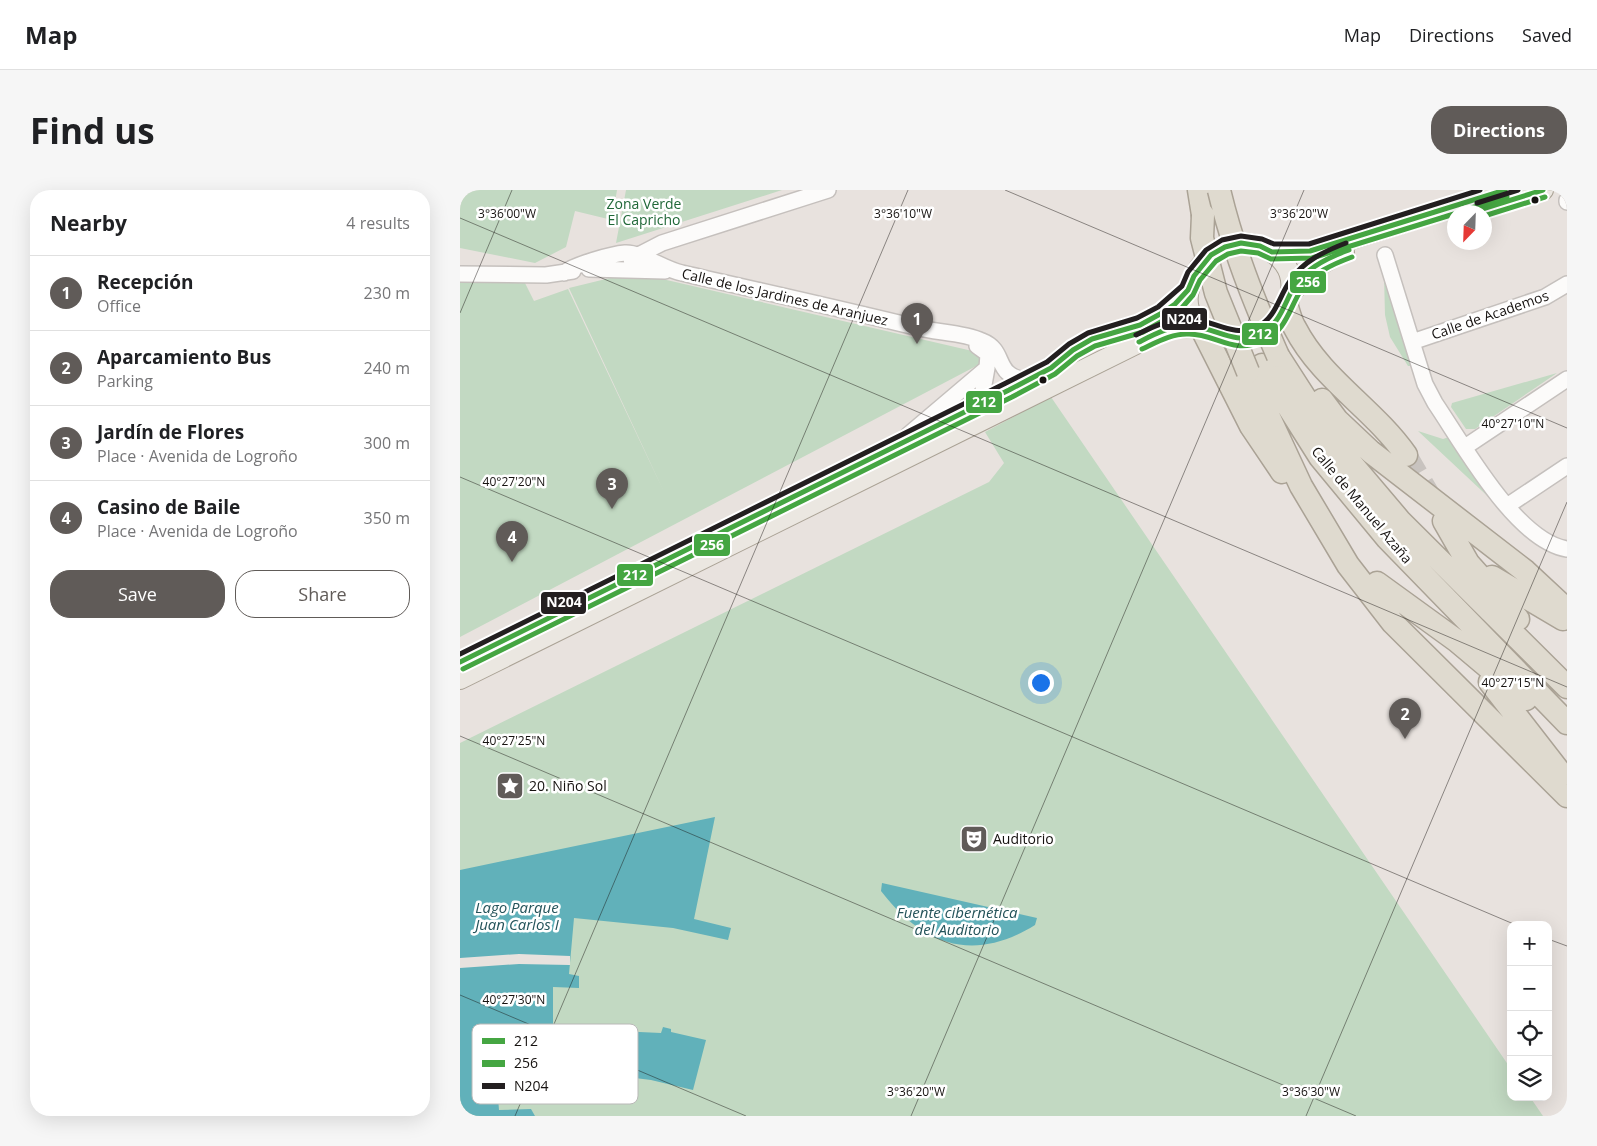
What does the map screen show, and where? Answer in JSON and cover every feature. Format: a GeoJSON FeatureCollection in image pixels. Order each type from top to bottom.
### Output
{"type":"FeatureCollection","features":[{"type":"Feature","properties":{"kind":"highway"},"geometry":{"type":"LineString","coordinates":[[1198,190],[1203,215],[1202,238],[1216,293],[1269,361],[1364,445],[1525,570],[1567,610]]}},
{"type":"Feature","properties":{"kind":"highway","name":"Calle de Manuel Azaña"},"geometry":{"type":"LineString","coordinates":[[1219,190],[1228,229],[1269,361],[1320,457],[1387,538],[1567,723]]}},
{"type":"Feature","properties":{"kind":"highway"},"geometry":{"type":"LineString","coordinates":[[1229,190],[1237,227],[1254,278],[1269,361],[1301,486],[1348,565],[1393,623],[1567,796]]}},
{"type":"Feature","properties":{"kind":"highway"},"geometry":{"type":"LineString","coordinates":[[1289,300],[1294,327],[1317,361],[1389,433],[1406,456]]}},
{"type":"Feature","properties":{"kind":"highway"},"geometry":{"type":"LineString","coordinates":[[1200,328],[1251,426],[1287,480]]}},
{"type":"Feature","properties":{"kind":"highway","name":"Calle de Manuel Azaña"},"geometry":{"type":"LineString","coordinates":[[1269,361],[1334,443],[1400,521],[1567,687]]}},
{"type":"Feature","properties":{"kind":"highway"},"geometry":{"type":"LineString","coordinates":[[1567,621],[1495,579],[1472,559],[1449,530],[1468,563],[1567,674]]}},
{"type":"Feature","properties":{"kind":"highway"},"geometry":{"type":"LineString","coordinates":[[1377,583],[1457,641],[1567,736]]}},
{"type":"Feature","properties":{"kind":"highway"},"geometry":{"type":"LineString","coordinates":[[1457,641],[1458,646],[1478,667],[1567,781]]}},
{"type":"Feature","properties":{"kind":"main road"},"geometry":{"type":"LineString","coordinates":[[1272,252],[1320,249],[1504,190]]}},
{"type":"Feature","properties":{"kind":"main road"},"geometry":{"type":"LineString","coordinates":[[1492,206],[1543,190]]}},
{"type":"Feature","properties":{"kind":"main road"},"geometry":{"type":"LineString","coordinates":[[460,662],[898,445],[1150,337],[1172,328],[1200,328],[1226,338],[1244,338],[1259,334],[1271,328],[1313,268],[1340,253],[1447,220]]}},
{"type":"Feature","properties":{"kind":"main road"},"geometry":{"type":"LineString","coordinates":[[460,678],[995,405],[1027,380],[1051,368],[1073,350],[1092,339],[1140,324],[1162,313],[1188,290],[1194,276],[1211,255],[1225,247],[1241,243],[1260,246],[1272,252],[1288,271],[1289,300]]}},
{"type":"Feature","properties":{"kind":"main road"},"geometry":{"type":"LineString","coordinates":[[1188,290],[1189,312],[1200,328]]}},
{"type":"Feature","properties":{"kind":"street"},"geometry":{"type":"LineString","coordinates":[[460,274],[546,275],[626,262],[636,255],[662,244],[828,190]]}},
{"type":"Feature","properties":{"kind":"street"},"geometry":{"type":"LineString","coordinates":[[564,272],[576,266],[618,254],[636,255]]}},
{"type":"Feature","properties":{"kind":"street","name":"Calle de los Jardines de Aranjuez"},"geometry":{"type":"LineString","coordinates":[[636,255],[672,271],[931,331],[981,340],[997,352],[1002,367],[1016,379],[1027,380]]}},
{"type":"Feature","properties":{"kind":"street"},"geometry":{"type":"LineString","coordinates":[[1385,255],[1425,384],[1465,448],[1516,519],[1548,543],[1567,549]]}},
{"type":"Feature","properties":{"kind":"street","name":"Calle de los Jardines de Aranjuez"},"geometry":{"type":"LineString","coordinates":[[589,269],[672,271]]}},
{"type":"Feature","properties":{"kind":"street","name":"Calle de Academos"},"geometry":{"type":"LineString","coordinates":[[1412,342],[1545,297],[1567,284]]}},
{"type":"Feature","properties":{"kind":"street"},"geometry":{"type":"LineString","coordinates":[[931,331],[984,350],[988,354],[982,396],[995,405]]}},
{"type":"Feature","properties":{"kind":"street"},"geometry":{"type":"LineString","coordinates":[[898,445],[987,368]]}},
{"type":"Feature","properties":{"kind":"street"},"geometry":{"type":"LineString","coordinates":[[1465,448],[1567,379]]}},
{"type":"Feature","properties":{"kind":"street"},"geometry":{"type":"LineString","coordinates":[[1507,506],[1567,466]]}},
{"type":"Feature","properties":{"kind":"green space"},"geometry":{"type":"Polygon","coordinates":[[[460,190],[617,190],[612,220],[575,211],[566,247],[535,263],[460,248],[460,190]]]}},
{"type":"Feature","properties":{"kind":"green space","name":"Zona Verde El Capricho"},"geometry":{"type":"Polygon","coordinates":[[[626,190],[782,190],[616,243],[626,190]]]}},
{"type":"Feature","properties":{"kind":"green space"},"geometry":{"type":"Polygon","coordinates":[[[1384,276],[1412,366],[1408,366],[1390,337],[1385,315],[1384,276]]]}},
{"type":"Feature","properties":{"kind":"green space"},"geometry":{"type":"Polygon","coordinates":[[[614,277],[658,278],[981,353],[982,363],[460,637],[460,283],[524,281],[534,301],[568,289],[664,492],[569,288],[614,277]]]}},
{"type":"Feature","properties":{"kind":"green space"},"geometry":{"type":"Polygon","coordinates":[[[1557,373],[1475,429],[1466,429],[1451,407],[1452,403],[1557,373]]]}},
{"type":"Feature","properties":{"kind":"green space"},"geometry":{"type":"Polygon","coordinates":[[[1051,397],[1507,1063],[1507,1101],[1533,1101],[1543,1116],[460,1116],[460,743],[989,482],[1004,463],[985,432],[1051,397]]]}},
{"type":"Feature","properties":{"kind":"green space"},"geometry":{"type":"Polygon","coordinates":[[[1418,431],[1443,439],[1449,437],[1497,505],[1418,431]]]}},
{"type":"Feature","properties":{"kind":"water","name":"Lago Parque Juan Carlos I"},"geometry":{"type":"Polygon","coordinates":[[[715,817],[694,919],[731,928],[728,940],[673,928],[574,918],[569,974],[579,976],[579,988],[553,987],[553,1024],[472,1024],[472,1104],[499,1104],[499,1110],[531,1109],[535,1116],[460,1116],[460,870],[715,817]]]}},
{"type":"Feature","properties":{"kind":"water","name":"Fuente cibernética del Auditorio"},"geometry":{"type":"Polygon","coordinates":[[[882,883],[1037,918],[1035,925],[1013,937],[991,943],[971,945],[951,943],[932,936],[914,925],[897,910],[881,891],[882,883]]]}},
{"type":"Feature","properties":{"kind":"water","name":"Lago Parque Juan Carlos I"},"geometry":{"type":"Polygon","coordinates":[[[663,1027],[671,1029],[671,1032],[706,1040],[693,1090],[638,1078],[638,1032],[661,1033],[663,1027]]]}},
{"type":"Feature","properties":{"kind":"pier"},"geometry":{"type":"Polygon","coordinates":[[[519,954],[570,956],[570,965],[519,964],[460,968],[460,958],[519,954]]]}},
{"type":"Feature","properties":{"kind":"tunnel"},"geometry":{"type":"LineString","coordinates":[[1406,455],[1431,498]]}},
{"type":"Feature","properties":{"kind":"transit line","name":"N204"},"geometry":{"type":"LineString","coordinates":[[460,654],[1006,383],[1047,362],[1069,344],[1088,333],[1137,318],[1158,307],[1182,286],[1188,272],[1206,250],[1222,240],[1241,236],[1262,239],[1274,244],[1309,244],[1480,190]]}},
{"type":"Feature","properties":{"kind":"transit line","name":"212"},"geometry":{"type":"LineString","coordinates":[[460,662],[1009,390],[1051,368],[1073,350],[1092,339],[1140,325],[1175,304],[1188,290],[1194,276],[1211,255],[1225,247],[1241,243],[1260,246],[1272,252],[1310,251],[1505,190]]}},
{"type":"Feature","properties":{"kind":"transit line","name":"N204"},"geometry":{"type":"LineString","coordinates":[[1477,203],[1518,190]]}},
{"type":"Feature","properties":{"kind":"transit line","name":"212"},"geometry":{"type":"LineString","coordinates":[[1492,206],[1543,190]]}},
{"type":"Feature","properties":{"kind":"transit line","name":"256"},"geometry":{"type":"LineString","coordinates":[[1481,205],[1507,197]]}},
{"type":"Feature","properties":{"kind":"transit line","name":"256"},"geometry":{"type":"LineString","coordinates":[[1492,214],[1545,197]]}},
{"type":"Feature","properties":{"kind":"transit line","name":"256"},"geometry":{"type":"LineString","coordinates":[[463,669],[1012,397],[1055,374],[1077,356],[1095,346],[1143,332],[1180,310],[1193,295],[1200,280],[1216,261],[1228,254],[1241,251],[1258,253],[1271,259],[1312,258],[1447,216]]}},
{"type":"Feature","properties":{"kind":"transit line","name":"N204"},"geometry":{"type":"LineString","coordinates":[[1136,335],[1162,324],[1183,319],[1199,320],[1240,331],[1257,327],[1269,318],[1286,287],[1301,268],[1322,253],[1346,243]]}},
{"type":"Feature","properties":{"kind":"transit line","name":"212"},"geometry":{"type":"LineString","coordinates":[[1139,342],[1164,331],[1183,326],[1199,327],[1242,338],[1260,334],[1273,325],[1295,285],[1306,273],[1327,259],[1349,250]]}},
{"type":"Feature","properties":{"kind":"transit line","name":"256"},"geometry":{"type":"LineString","coordinates":[[1142,349],[1165,338],[1183,334],[1199,335],[1242,346],[1263,341],[1271,337],[1282,325],[1301,290],[1311,279],[1331,266],[1352,257]]}},
{"type":"Feature","properties":{"kind":"place","name":"Recepción"},"geometry":{"type":"Point","coordinates":[917,344]}},
{"type":"Feature","properties":{"kind":"place","name":"Jardín de Flores"},"geometry":{"type":"Point","coordinates":[612,509]}},
{"type":"Feature","properties":{"kind":"place","name":"Casino de Baile"},"geometry":{"type":"Point","coordinates":[512,562]}},
{"type":"Feature","properties":{"kind":"place","name":"Aparcamiento Bus"},"geometry":{"type":"Point","coordinates":[1405,739]}},
{"type":"Feature","properties":{"kind":"place","name":"20. Niño Sol"},"geometry":{"type":"Point","coordinates":[510,786]}},
{"type":"Feature","properties":{"kind":"place","name":"Auditorio"},"geometry":{"type":"Point","coordinates":[974,839]}}]}
